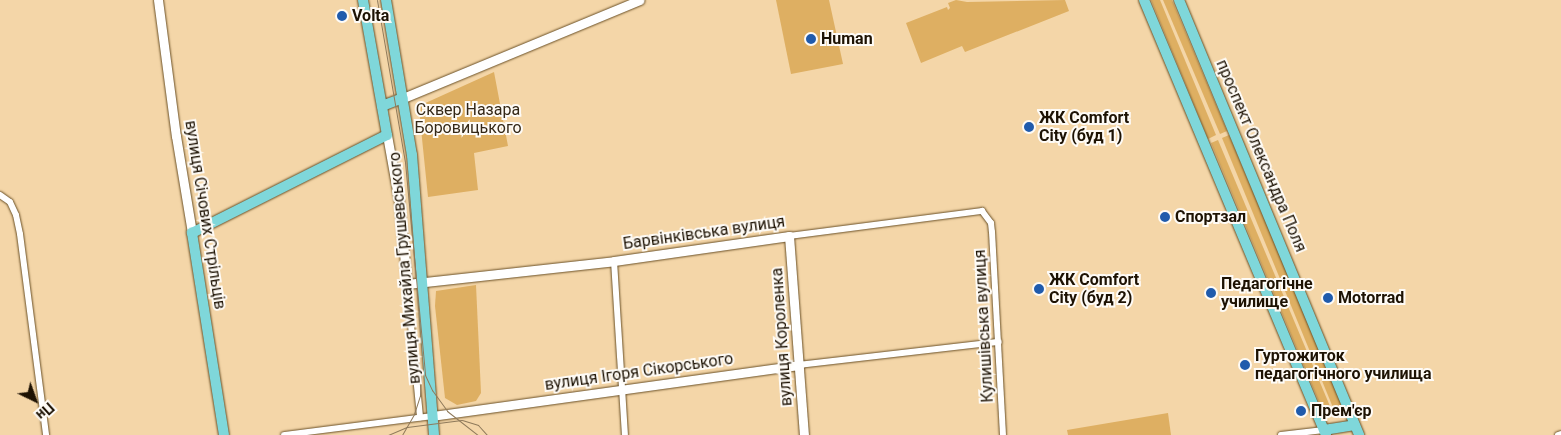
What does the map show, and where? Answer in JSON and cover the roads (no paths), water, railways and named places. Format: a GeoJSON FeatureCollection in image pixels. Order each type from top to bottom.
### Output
{"type":"FeatureCollection","features":[{"type":"Feature","properties":{"kind":"main road"},"geometry":{"type":"LineString","coordinates":[[192,233],[387,135],[363,0]]}},
{"type":"Feature","properties":{"kind":"main road","name":"вулиця Михайла Грушевського"},"geometry":{"type":"LineString","coordinates":[[386,0],[412,155],[434,435]]}},
{"type":"Feature","properties":{"kind":"main road"},"geometry":{"type":"LineString","coordinates":[[1144,0],[1325,432],[1357,430]]}},
{"type":"Feature","properties":{"kind":"main road","name":"проспект Олександра Поля"},"geometry":{"type":"LineString","coordinates":[[1179,0],[1357,430]]}},
{"type":"Feature","properties":{"kind":"main road"},"geometry":{"type":"LineString","coordinates":[[382,106],[403,98]]}},
{"type":"Feature","properties":{"kind":"main road","name":"вулиця Січових Стрільців"},"geometry":{"type":"LineString","coordinates":[[192,233],[224,435]]}},
{"type":"Feature","properties":{"kind":"street","name":"вулиця Січових Стрільців"},"geometry":{"type":"LineString","coordinates":[[158,0],[176,136],[192,233]]}},
{"type":"Feature","properties":{"kind":"street"},"geometry":{"type":"LineString","coordinates":[[403,98],[640,0]]}},
{"type":"Feature","properties":{"kind":"street","name":"вулиця Михайла Грушевського"},"geometry":{"type":"LineString","coordinates":[[387,135],[399,202],[420,417]]}},
{"type":"Feature","properties":{"kind":"street"},"geometry":{"type":"LineString","coordinates":[[0,195],[10,202],[16,215],[20,234],[46,435]]}},
{"type":"Feature","properties":{"kind":"street","name":"Барвінківська вулиця"},"geometry":{"type":"LineString","coordinates":[[406,284],[614,261],[978,212],[982,212],[987,216]]}},
{"type":"Feature","properties":{"kind":"street","name":"Кулишівська вулиця"},"geometry":{"type":"LineString","coordinates":[[987,216],[992,232],[1003,435]]}},
{"type":"Feature","properties":{"kind":"street","name":"вулиця Короленка"},"geometry":{"type":"LineString","coordinates":[[789,236],[804,435]]}},
{"type":"Feature","properties":{"kind":"street"},"geometry":{"type":"LineString","coordinates":[[614,261],[625,435]]}},
{"type":"Feature","properties":{"kind":"street","name":"вулиця Ігоря Сікорського"},"geometry":{"type":"LineString","coordinates":[[284,435],[318,433],[420,417],[799,365],[999,342]]}},
{"type":"Feature","properties":{"kind":"street"},"geometry":{"type":"LineString","coordinates":[[1281,435],[1325,432]]}},
{"type":"Feature","properties":{"kind":"tram line"},"geometry":{"type":"LineString","coordinates":[[377,0],[405,162],[425,375],[432,390],[447,411],[478,435]]}},
{"type":"Feature","properties":{"kind":"tram line"},"geometry":{"type":"LineString","coordinates":[[402,435],[414,414],[420,396],[421,372]]}},
{"type":"Feature","properties":{"kind":"tram line"},"geometry":{"type":"LineString","coordinates":[[388,435],[407,427],[462,420],[478,425],[487,435]]}},
{"type":"Feature","properties":{"kind":"place","name":"Volta"},"geometry":{"type":"Point","coordinates":[342,16]}},
{"type":"Feature","properties":{"kind":"place","name":"Human"},"geometry":{"type":"Point","coordinates":[811,39]}},
{"type":"Feature","properties":{"kind":"place","name":"ЖК Comfort City (буд 1)"},"geometry":{"type":"Point","coordinates":[1029,127]}},
{"type":"Feature","properties":{"kind":"place","name":"Спортзал"},"geometry":{"type":"Point","coordinates":[1165,217]}},
{"type":"Feature","properties":{"kind":"place","name":"ЖК Comfort City (буд 2)"},"geometry":{"type":"Point","coordinates":[1039,289]}},
{"type":"Feature","properties":{"kind":"place","name":"Педагогічне училище"},"geometry":{"type":"Point","coordinates":[1211,293]}},
{"type":"Feature","properties":{"kind":"place","name":"Motorrad"},"geometry":{"type":"Point","coordinates":[1328,298]}},
{"type":"Feature","properties":{"kind":"place","name":"Гуртожиток педагогічного училища"},"geometry":{"type":"Point","coordinates":[1245,365]}},
{"type":"Feature","properties":{"kind":"place","name":"Прем'єр"},"geometry":{"type":"Point","coordinates":[1301,411]}},
{"type":"Feature","properties":{"kind":"park label","name":"Сквер Назара Боровицького"},"geometry":{"type":"Point","coordinates":[468,119]}}]}
